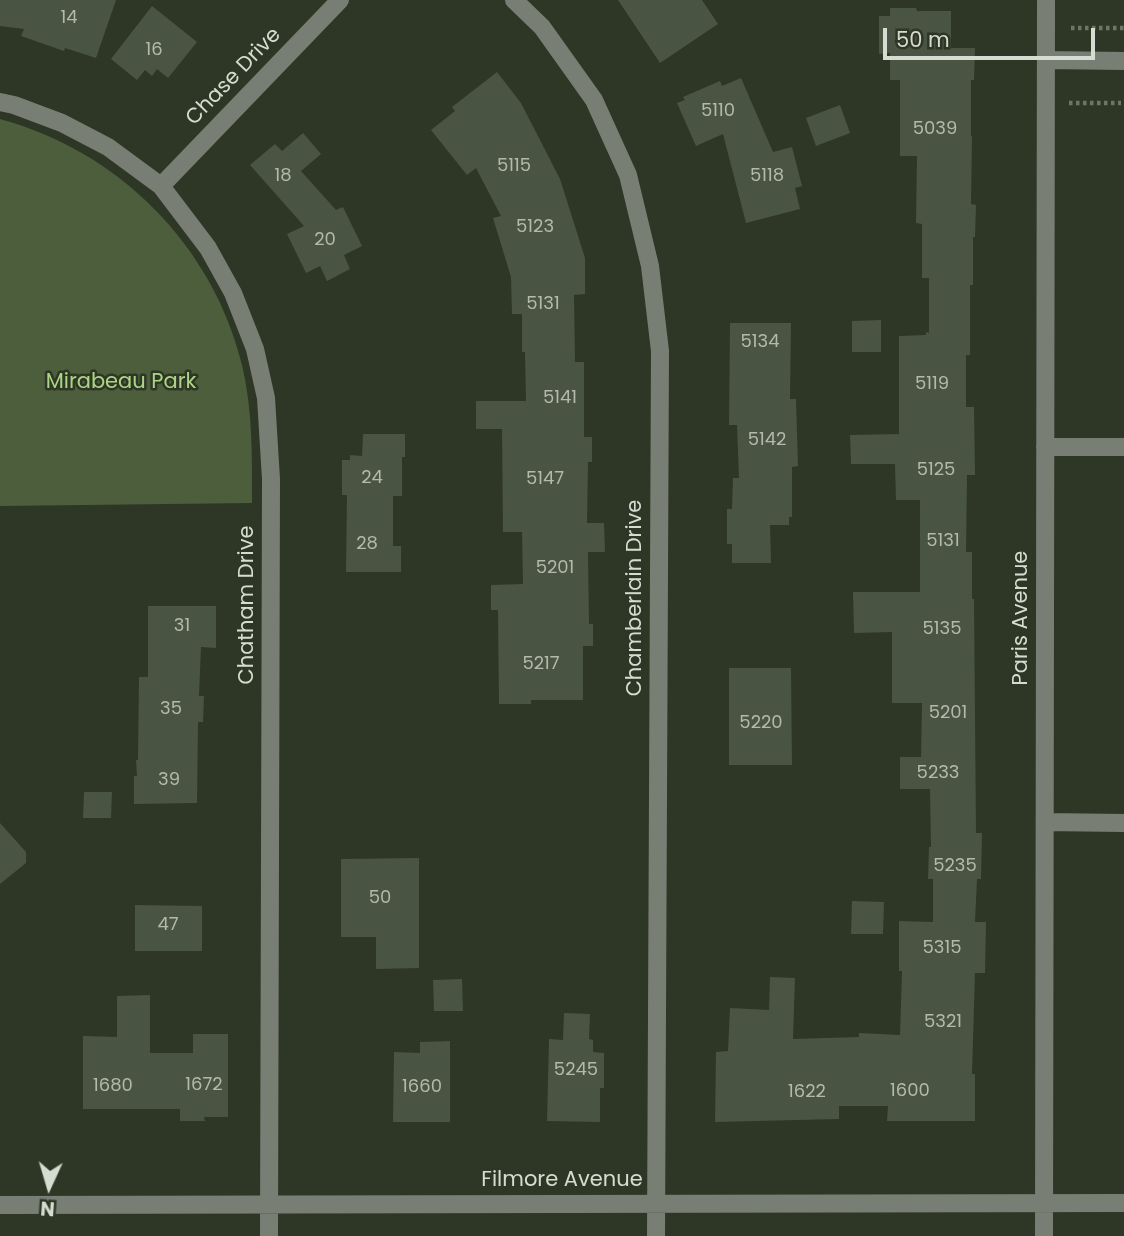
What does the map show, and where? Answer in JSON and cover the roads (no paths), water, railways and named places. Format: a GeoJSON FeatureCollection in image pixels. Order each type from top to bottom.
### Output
{"type":"FeatureCollection","features":[{"type":"Feature","properties":{"kind":"street","name":"Chase Drive"},"geometry":{"type":"LineString","coordinates":[[161,186],[340,0]]}},
{"type":"Feature","properties":{"kind":"street","name":"Chamberlain Drive"},"geometry":{"type":"LineString","coordinates":[[514,0],[542,27],[594,100],[628,175],[650,266],[659,338],[656,1236]]}},
{"type":"Feature","properties":{"kind":"street","name":"Paris Avenue"},"geometry":{"type":"LineString","coordinates":[[1044,1236],[1046,0]]}},
{"type":"Feature","properties":{"kind":"street"},"geometry":{"type":"LineString","coordinates":[[1046,60],[1124,61]]}},
{"type":"Feature","properties":{"kind":"street","name":"Chatham Drive"},"geometry":{"type":"LineString","coordinates":[[0,102],[62,123],[108,147],[161,186],[208,248],[233,293],[255,349],[266,398],[271,479],[269,1236]]}},
{"type":"Feature","properties":{"kind":"street"},"geometry":{"type":"LineString","coordinates":[[1045,447],[1124,447]]}},
{"type":"Feature","properties":{"kind":"street"},"geometry":{"type":"LineString","coordinates":[[1045,822],[1124,822]]}},
{"type":"Feature","properties":{"kind":"street","name":"Filmore Avenue"},"geometry":{"type":"LineString","coordinates":[[0,1205],[1124,1203]]}},
{"type":"Feature","properties":{"kind":"park label","name":"Mirabeau Park"},"geometry":{"type":"Point","coordinates":[121,383]}}]}
